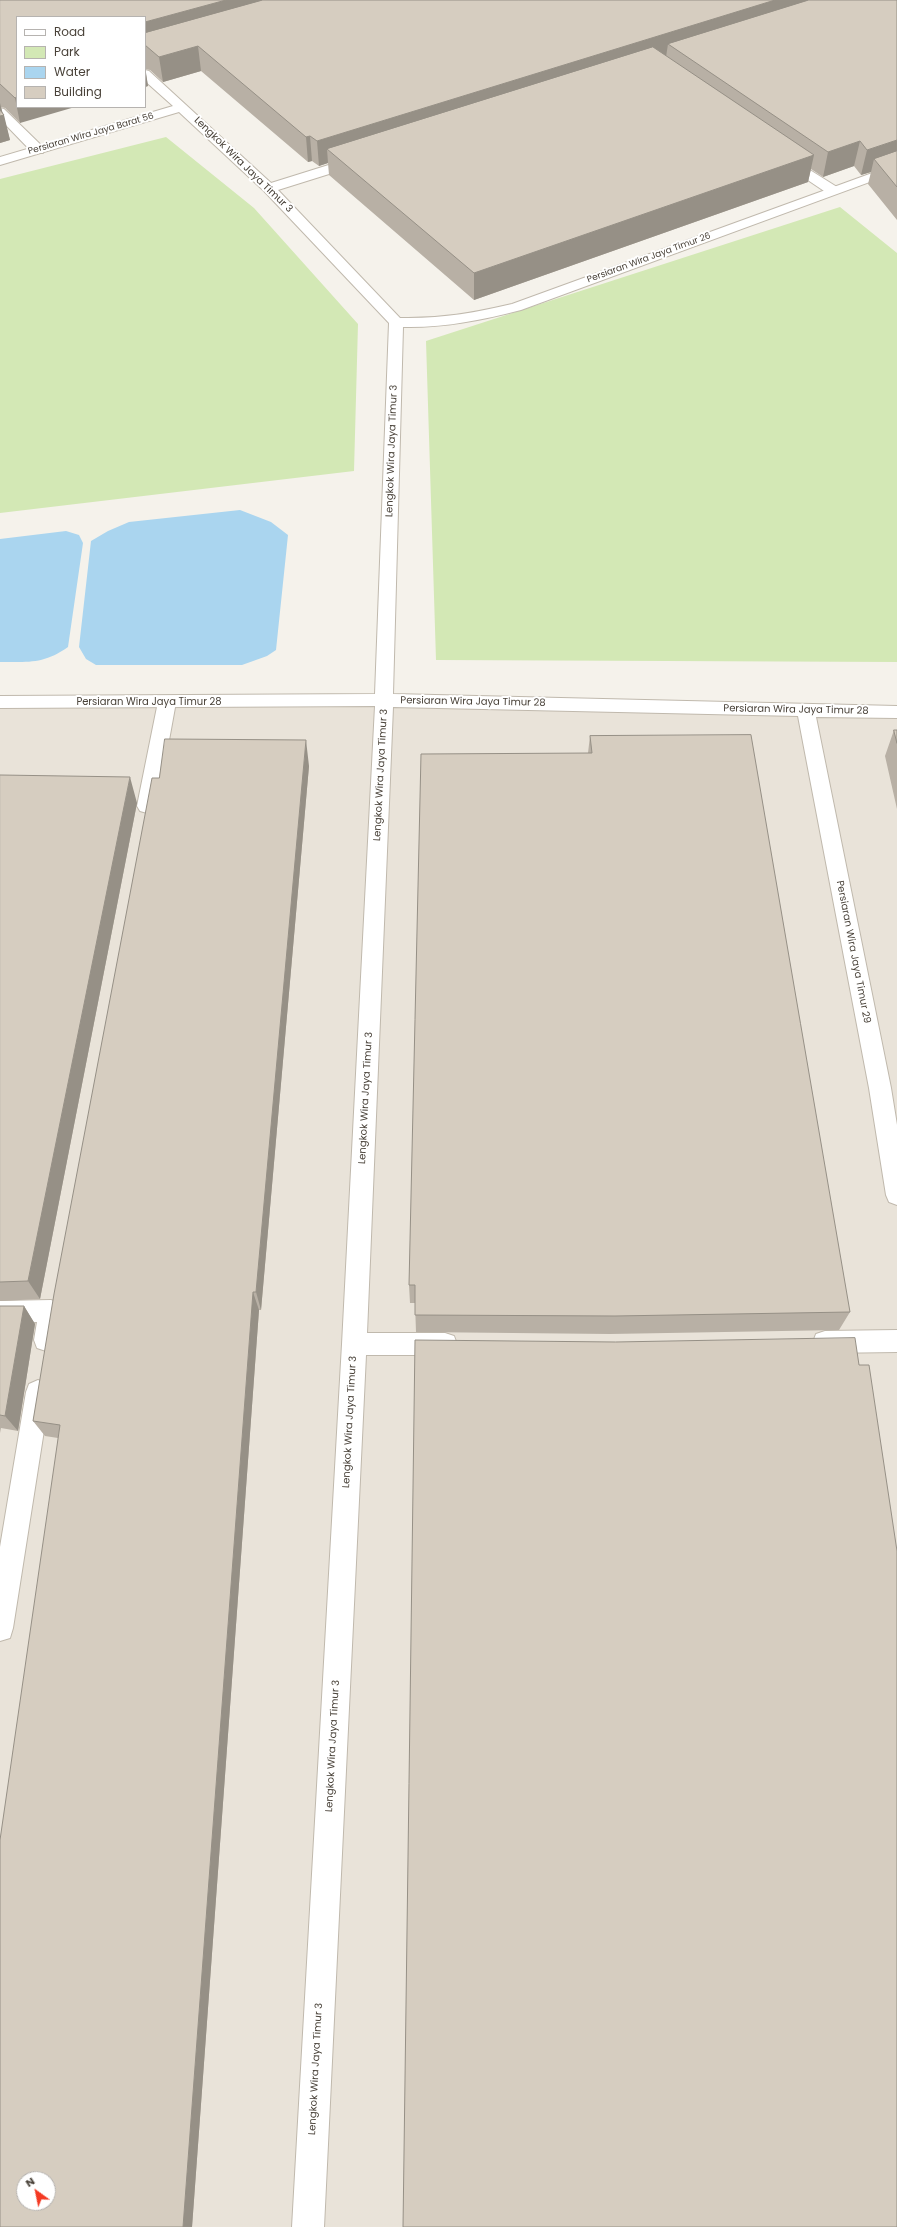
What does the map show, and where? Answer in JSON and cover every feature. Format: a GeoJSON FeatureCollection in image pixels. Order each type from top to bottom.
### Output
{"type":"FeatureCollection","features":[{"type":"Feature","properties":{"kind":"street","name":"Lengkok Wira Jaya Timur 3"},"geometry":{"type":"LineString","coordinates":[[146,75],[183,107],[269,188],[396,322],[384,700],[354,1344],[308,2227]]}},
{"type":"Feature","properties":{"kind":"street","name":"Persiaran Wira Jaya Barat 56"},"geometry":{"type":"LineString","coordinates":[[0,160],[183,107]]}},
{"type":"Feature","properties":{"kind":"street"},"geometry":{"type":"LineString","coordinates":[[0,112],[38,150]]}},
{"type":"Feature","properties":{"kind":"street"},"geometry":{"type":"LineString","coordinates":[[774,151],[832,190]]}},
{"type":"Feature","properties":{"kind":"street"},"geometry":{"type":"LineString","coordinates":[[269,188],[367,157]]}},
{"type":"Feature","properties":{"kind":"street","name":"Persiaran Wira Jaya Timur 26"},"geometry":{"type":"LineString","coordinates":[[396,322],[433,323],[469,318],[516,307],[832,190],[897,168]]}},
{"type":"Feature","properties":{"kind":"street","name":"Persiaran Wira Jaya Timur 28"},"geometry":{"type":"LineString","coordinates":[[0,702],[384,700],[897,712]]}},
{"type":"Feature","properties":{"kind":"street"},"geometry":{"type":"LineString","coordinates":[[143,826],[167,702]]}},
{"type":"Feature","properties":{"kind":"street","name":"Persiaran Wira Jaya Timur 29"},"geometry":{"type":"LineString","coordinates":[[806,710],[888,1088],[897,1195]]}},
{"type":"Feature","properties":{"kind":"street"},"geometry":{"type":"LineString","coordinates":[[0,1312],[53,1303],[0,1628]]}},
{"type":"Feature","properties":{"kind":"street"},"geometry":{"type":"LineString","coordinates":[[802,1343],[897,1341]]}},
{"type":"Feature","properties":{"kind":"street"},"geometry":{"type":"LineString","coordinates":[[354,1344],[471,1344]]}},
{"type":"Feature","properties":{"kind":"shaded area"},"geometry":{"type":"Polygon","coordinates":[[[0,703],[897,713],[897,2227],[0,2227],[0,703]]]}},
{"type":"Feature","properties":{"kind":"green space"},"geometry":{"type":"Polygon","coordinates":[[[166,137],[254,208],[358,324],[354,471],[0,513],[0,179],[166,137]]]}},
{"type":"Feature","properties":{"kind":"green space"},"geometry":{"type":"Polygon","coordinates":[[[840,207],[897,253],[897,662],[436,660],[426,341],[840,207]]]}},
{"type":"Feature","properties":{"kind":"water"},"geometry":{"type":"Polygon","coordinates":[[[240,510],[271,522],[288,535],[276,650],[267,656],[242,665],[96,665],[86,659],[79,647],[91,541],[108,531],[129,522],[240,510]]]}},
{"type":"Feature","properties":{"kind":"water"},"geometry":{"type":"Polygon","coordinates":[[[66,531],[79,535],[83,543],[68,647],[51,657],[36,661],[0,662],[0,539],[66,531]]]}},
{"type":"Feature","properties":{"kind":"building"},"geometry":{"type":"Polygon","coordinates":[[[0,0],[226,0],[146,22],[146,16],[16,16],[16,98],[0,84],[0,0]]]}},
{"type":"Feature","properties":{"kind":"building"},"geometry":{"type":"Polygon","coordinates":[[[263,0],[775,0],[317,141],[310,136],[306,137],[198,46],[159,57],[146,46],[146,33],[263,0]]]}},
{"type":"Feature","properties":{"kind":"building"},"geometry":{"type":"Polygon","coordinates":[[[809,0],[897,0],[897,140],[867,150],[860,141],[828,152],[668,44],[809,0]]]}},
{"type":"Feature","properties":{"kind":"building"},"geometry":{"type":"Polygon","coordinates":[[[653,47],[814,155],[474,273],[327,149],[653,47]]]}},
{"type":"Feature","properties":{"kind":"building"},"geometry":{"type":"Polygon","coordinates":[[[0,110],[4,115],[0,116],[0,110]]]}},
{"type":"Feature","properties":{"kind":"building"},"geometry":{"type":"Polygon","coordinates":[[[897,151],[897,187],[874,159],[897,151]]]}},
{"type":"Feature","properties":{"kind":"building"},"geometry":{"type":"Polygon","coordinates":[[[894,730],[897,730],[897,743],[894,730]]]}},
{"type":"Feature","properties":{"kind":"building"},"geometry":{"type":"Polygon","coordinates":[[[751,735],[850,1312],[615,1316],[415,1315],[415,1285],[409,1285],[421,754],[592,753],[590,736],[751,735]]]}},
{"type":"Feature","properties":{"kind":"building"},"geometry":{"type":"Polygon","coordinates":[[[165,739],[306,740],[256,1292],[253,1292],[183,2227],[0,2227],[0,1840],[60,1425],[33,1421],[54,1294],[152,778],[159,778],[165,739]]]}},
{"type":"Feature","properties":{"kind":"building"},"geometry":{"type":"Polygon","coordinates":[[[0,775],[130,777],[28,1281],[0,1282],[0,775]]]}},
{"type":"Feature","properties":{"kind":"building"},"geometry":{"type":"Polygon","coordinates":[[[0,1306],[24,1306],[5,1416],[0,1415],[0,1306]]]}},
{"type":"Feature","properties":{"kind":"building"},"geometry":{"type":"Polygon","coordinates":[[[855,1338],[859,1365],[869,1365],[897,1551],[897,2227],[403,2227],[415,1340],[615,1342],[855,1338]]]}}]}
